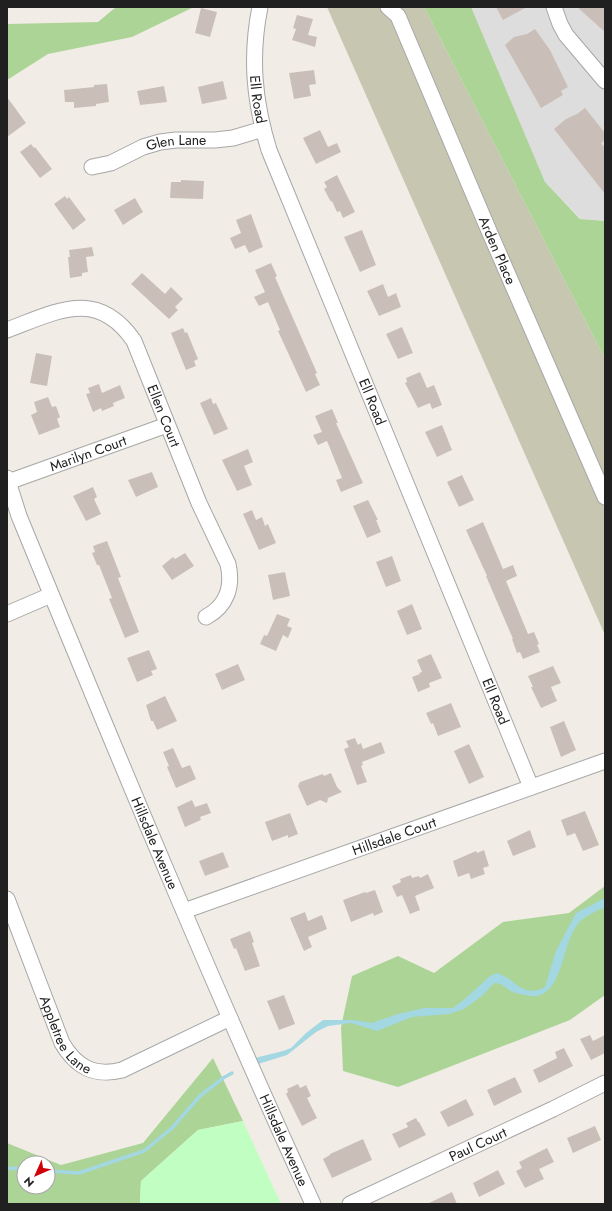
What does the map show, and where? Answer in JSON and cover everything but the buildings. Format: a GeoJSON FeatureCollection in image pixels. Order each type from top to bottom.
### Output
{"type":"FeatureCollection","features":[{"type":"Feature","properties":{"kind":"street","name":"Ell Road"},"geometry":{"type":"LineString","coordinates":[[260,7],[254,51],[255,78],[258,106],[269,150],[531,787]]}},
{"type":"Feature","properties":{"kind":"street","name":"Arden Place"},"geometry":{"type":"LineString","coordinates":[[388,7],[398,16],[489,231],[605,497]]}},
{"type":"Feature","properties":{"kind":"street"},"geometry":{"type":"LineString","coordinates":[[554,7],[566,35],[582,54],[600,63],[605,81]]}},
{"type":"Feature","properties":{"kind":"street","name":"Glen Lane"},"geometry":{"type":"LineString","coordinates":[[92,168],[111,163],[142,147],[160,142],[233,138],[263,129]]}},
{"type":"Feature","properties":{"kind":"street","name":"Ellen Court"},"geometry":{"type":"LineString","coordinates":[[7,330],[66,309],[79,308],[92,309],[104,313],[115,319],[126,328],[134,341],[199,503],[228,564],[230,587],[225,599],[218,608],[206,617]]}},
{"type":"Feature","properties":{"kind":"street","name":"Marilyn Court"},"geometry":{"type":"LineString","coordinates":[[7,480],[167,425]]}},
{"type":"Feature","properties":{"kind":"street","name":"Hillsdale Avenue"},"geometry":{"type":"LineString","coordinates":[[7,480],[19,516],[51,595],[184,911],[313,1204]]}},
{"type":"Feature","properties":{"kind":"street"},"geometry":{"type":"LineString","coordinates":[[7,614],[51,595]]}},
{"type":"Feature","properties":{"kind":"street","name":"Hillsdale Court"},"geometry":{"type":"LineString","coordinates":[[184,911],[605,761]]}},
{"type":"Feature","properties":{"kind":"street","name":"Appletree Lane"},"geometry":{"type":"LineString","coordinates":[[7,899],[62,1043],[68,1054],[77,1063],[88,1069],[100,1072],[122,1070],[230,1018]]}},
{"type":"Feature","properties":{"kind":"street","name":"Paul Court"},"geometry":{"type":"LineString","coordinates":[[350,1204],[605,1083]]}},
{"type":"Feature","properties":{"kind":"shaded area"},"geometry":{"type":"Polygon","coordinates":[[[327,7],[424,7],[605,359],[605,635],[327,7]]]}},
{"type":"Feature","properties":{"kind":"shaded area"},"geometry":{"type":"Polygon","coordinates":[[[469,7],[605,7],[605,221],[581,219],[545,182],[469,7]]]}},
{"type":"Feature","properties":{"kind":"green space"},"geometry":{"type":"Polygon","coordinates":[[[116,7],[194,7],[132,37],[48,54],[7,80],[7,24],[98,22],[116,7]]]}},
{"type":"Feature","properties":{"kind":"green space"},"geometry":{"type":"Polygon","coordinates":[[[424,7],[471,7],[545,182],[580,219],[605,221],[605,359],[424,7]]]}},
{"type":"Feature","properties":{"kind":"green space"},"geometry":{"type":"Polygon","coordinates":[[[605,886],[605,995],[570,1020],[398,1087],[343,1071],[341,1027],[352,976],[398,956],[434,973],[503,922],[569,913],[605,886]]]}},
{"type":"Feature","properties":{"kind":"green space"},"geometry":{"type":"Polygon","coordinates":[[[213,1058],[243,1121],[198,1130],[141,1181],[140,1203],[142,1204],[7,1204],[7,1143],[36,1155],[16,1155],[16,1195],[56,1195],[56,1163],[61,1165],[143,1143],[213,1058]]]}},
{"type":"Feature","properties":{"kind":"green space"},"geometry":{"type":"Polygon","coordinates":[[[243,1121],[281,1204],[140,1203],[141,1181],[198,1130],[243,1121]]]}},
{"type":"Feature","properties":{"kind":"water"},"geometry":{"type":"Polygon","coordinates":[[[605,898],[605,907],[584,918],[575,928],[561,967],[552,986],[537,996],[518,994],[510,991],[500,984],[494,983],[482,996],[464,1009],[449,1014],[412,1017],[377,1031],[351,1023],[328,1026],[316,1032],[287,1055],[258,1064],[255,1058],[291,1048],[306,1033],[323,1020],[353,1020],[372,1023],[398,1014],[424,1008],[453,1008],[490,976],[497,973],[520,987],[531,991],[545,987],[556,951],[576,913],[605,898]]]}},
{"type":"Feature","properties":{"kind":"waterway"},"geometry":{"type":"LineString","coordinates":[[56,1172],[79,1173],[144,1151],[172,1128],[200,1096],[232,1073]]}},
{"type":"Feature","properties":{"kind":"waterway"},"geometry":{"type":"LineString","coordinates":[[7,1168],[16,1169]]}}]}
